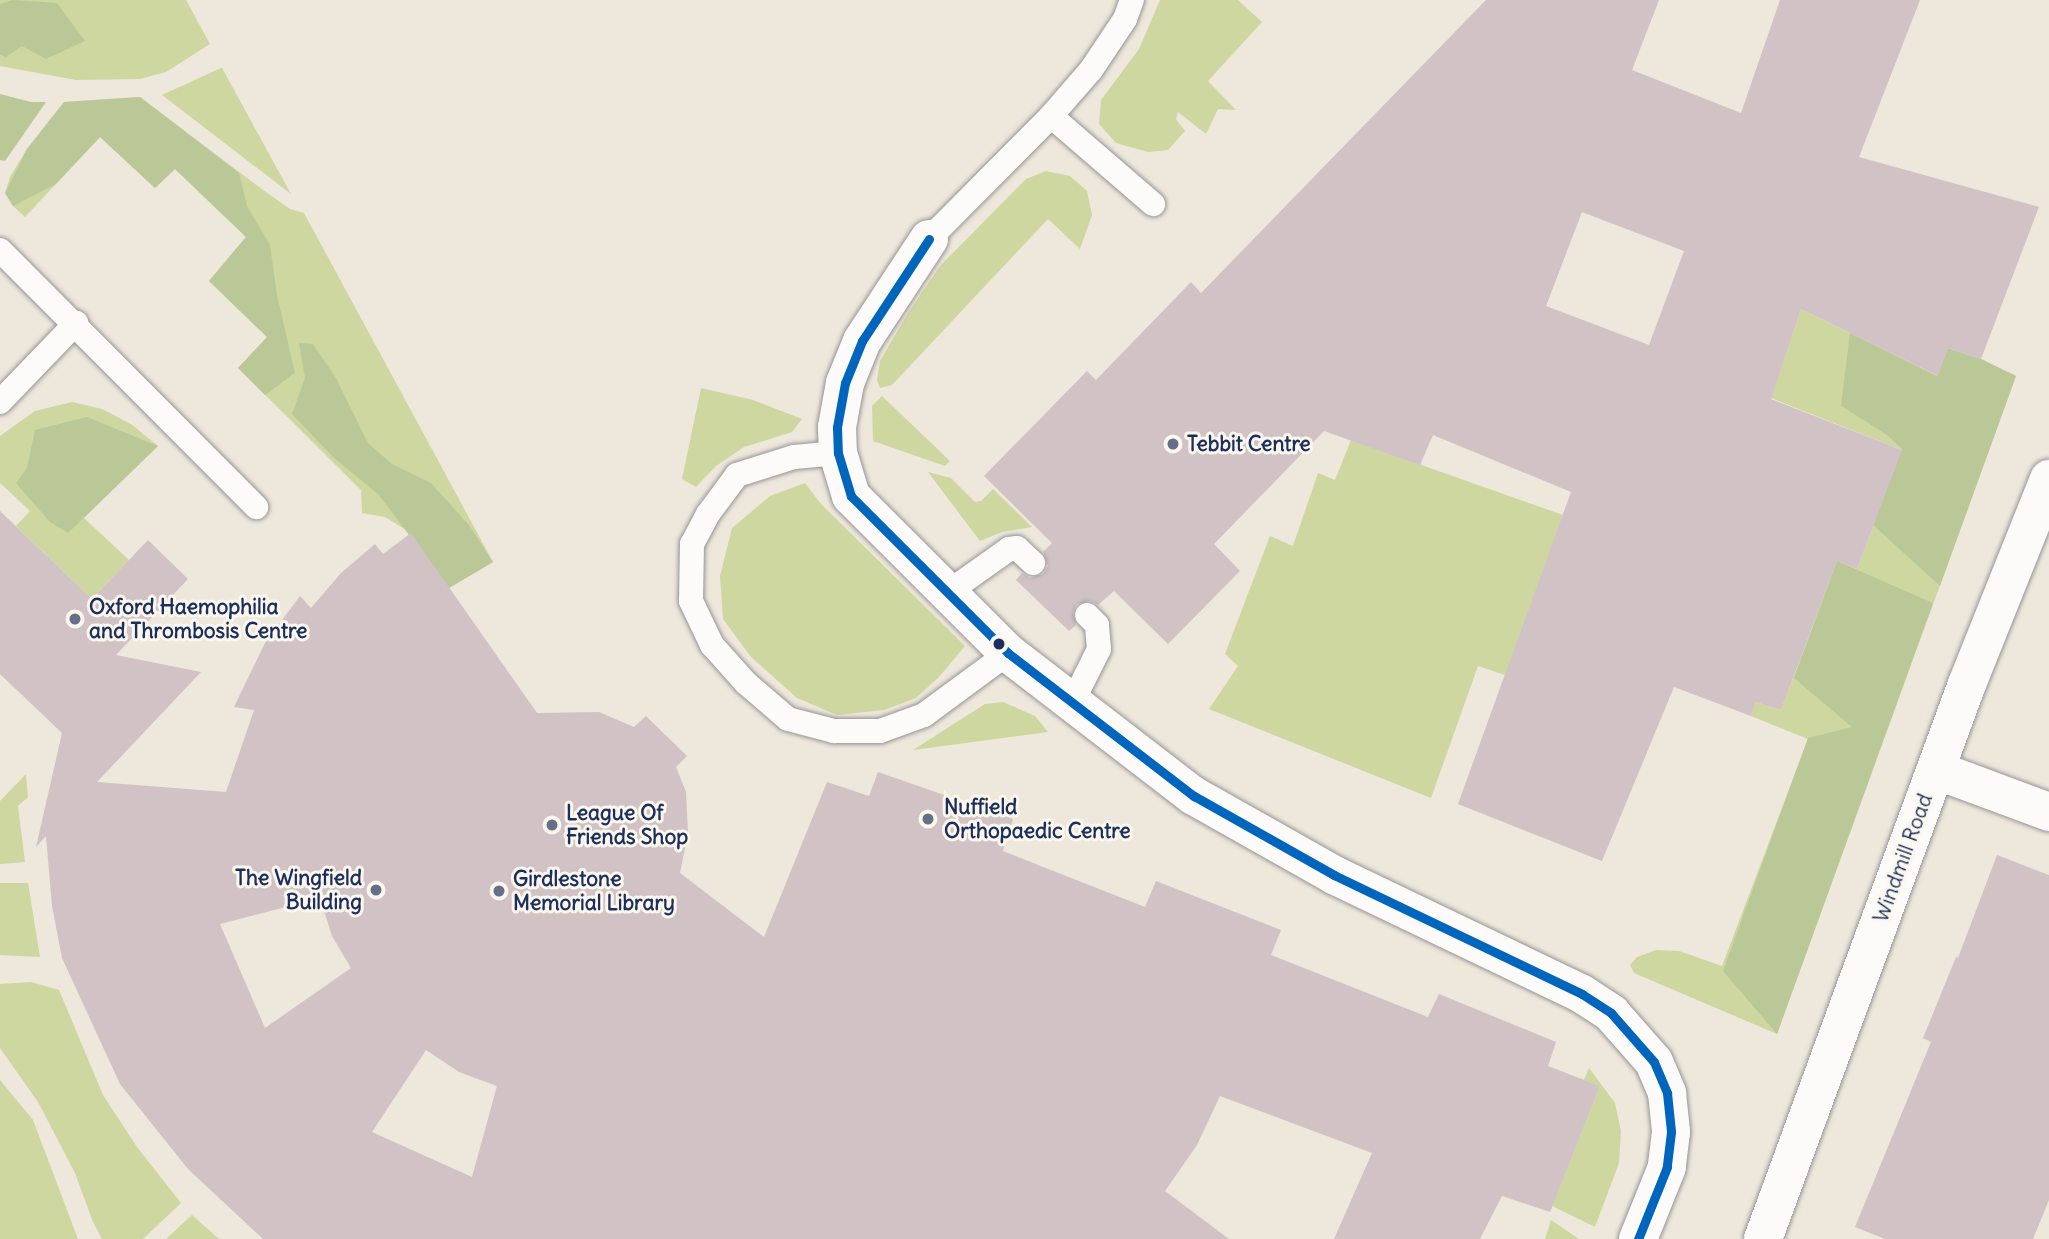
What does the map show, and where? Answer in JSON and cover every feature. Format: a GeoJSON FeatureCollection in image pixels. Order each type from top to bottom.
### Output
{"type":"FeatureCollection","features":[{"type":"Feature","properties":{"kind":"street"},"geometry":{"type":"LineString","coordinates":[[929,239],[862,341],[845,383],[836,427],[838,453],[851,496],[1008,653],[1194,796],[1334,875],[1582,994],[1611,1013],[1654,1062],[1667,1093],[1671,1132],[1667,1167],[1638,1239]]}},
{"type":"Feature","properties":{"kind":"street","name":"Windmill Road"},"geometry":{"type":"LineString","coordinates":[[1763,1239],[1936,770],[2049,479]]}},
{"type":"Feature","properties":{"kind":"street"},"geometry":{"type":"LineString","coordinates":[[1936,770],[2049,812]]}},
{"type":"Feature","properties":{"kind":"lane"},"geometry":{"type":"LineString","coordinates":[[929,239],[1051,116],[1091,70],[1125,19],[1132,0]]}},
{"type":"Feature","properties":{"kind":"lane"},"geometry":{"type":"LineString","coordinates":[[1051,116],[1153,204]]}},
{"type":"Feature","properties":{"kind":"lane"},"geometry":{"type":"LineString","coordinates":[[0,250],[76,323],[256,507]]}},
{"type":"Feature","properties":{"kind":"lane"},"geometry":{"type":"LineString","coordinates":[[0,402],[76,323]]}},
{"type":"Feature","properties":{"kind":"lane"},"geometry":{"type":"LineString","coordinates":[[838,453],[794,457],[737,475],[708,513],[692,544],[691,601],[712,645],[746,682],[788,719],[834,731],[880,731],[924,715],[1008,653]]}},
{"type":"Feature","properties":{"kind":"lane"},"geometry":{"type":"LineString","coordinates":[[947,593],[1009,549],[1017,548],[1033,563]]}},
{"type":"Feature","properties":{"kind":"lane"},"geometry":{"type":"LineString","coordinates":[[1072,703],[1099,649],[1097,625],[1087,615]]}},
{"type":"Feature","properties":{"kind":"green space"},"geometry":{"type":"Polygon","coordinates":[[[0,0],[186,0],[210,44],[166,72],[140,79],[76,80],[0,66],[0,0]]]}},
{"type":"Feature","properties":{"kind":"green space"},"geometry":{"type":"Polygon","coordinates":[[[13,0],[57,3],[85,41],[46,59],[22,46],[6,57],[0,55],[0,4],[13,0]]]}},
{"type":"Feature","properties":{"kind":"green space"},"geometry":{"type":"Polygon","coordinates":[[[1160,0],[1238,0],[1262,22],[1208,81],[1236,110],[1218,109],[1206,134],[1178,112],[1176,119],[1185,131],[1168,150],[1148,152],[1116,143],[1099,124],[1101,100],[1139,49],[1160,0]]]}},
{"type":"Feature","properties":{"kind":"green space"},"geometry":{"type":"Polygon","coordinates":[[[222,68],[291,194],[162,95],[222,68]]]}},
{"type":"Feature","properties":{"kind":"green space"},"geometry":{"type":"Polygon","coordinates":[[[0,94],[31,102],[46,102],[5,161],[0,160],[0,94]]]}},
{"type":"Feature","properties":{"kind":"green space"},"geometry":{"type":"Polygon","coordinates":[[[140,97],[263,190],[290,209],[304,213],[493,562],[449,588],[411,533],[385,517],[362,513],[361,490],[238,368],[267,337],[209,281],[246,237],[175,169],[155,188],[100,137],[25,217],[13,206],[5,193],[10,177],[27,149],[64,102],[140,97]]]}},
{"type":"Feature","properties":{"kind":"green space"},"geometry":{"type":"Polygon","coordinates":[[[140,97],[239,173],[247,206],[270,245],[277,295],[295,373],[265,395],[238,368],[267,337],[209,281],[246,237],[175,169],[155,188],[100,137],[56,184],[13,206],[5,193],[27,149],[64,102],[140,97]]]}},
{"type":"Feature","properties":{"kind":"green space"},"geometry":{"type":"Polygon","coordinates":[[[1046,171],[1070,176],[1087,191],[1092,215],[1080,249],[1048,219],[892,385],[880,388],[877,380],[880,361],[940,266],[1026,179],[1046,171]]]}},
{"type":"Feature","properties":{"kind":"green space"},"geometry":{"type":"Polygon","coordinates":[[[1801,309],[1937,376],[1981,359],[2016,376],[1777,1034],[1634,973],[1630,965],[1637,957],[1656,950],[1679,951],[1722,966],[1808,739],[1751,716],[1756,702],[1781,710],[1837,561],[1857,569],[1902,450],[1771,398],[1801,309]]]}},
{"type":"Feature","properties":{"kind":"green space"},"geometry":{"type":"Polygon","coordinates":[[[1850,333],[1937,376],[1948,348],[1981,359],[2016,376],[1940,586],[1873,525],[1902,449],[1887,435],[1841,406],[1850,333]]]}},
{"type":"Feature","properties":{"kind":"green space"},"geometry":{"type":"Polygon","coordinates":[[[299,343],[313,344],[336,378],[368,443],[392,464],[431,483],[469,525],[493,562],[449,588],[378,494],[334,458],[292,414],[305,378],[299,343]]]}},
{"type":"Feature","properties":{"kind":"green space"},"geometry":{"type":"Polygon","coordinates":[[[701,388],[753,400],[802,419],[792,432],[744,447],[716,466],[696,487],[682,479],[701,388]]]}},
{"type":"Feature","properties":{"kind":"green space"},"geometry":{"type":"Polygon","coordinates":[[[882,396],[950,461],[945,466],[873,441],[872,406],[882,396]]]}},
{"type":"Feature","properties":{"kind":"green space"},"geometry":{"type":"Polygon","coordinates":[[[72,402],[102,409],[131,424],[158,446],[84,518],[129,560],[92,599],[16,526],[30,511],[0,483],[0,436],[35,411],[72,402]]]}},
{"type":"Feature","properties":{"kind":"green space"},"geometry":{"type":"Polygon","coordinates":[[[87,417],[158,446],[68,533],[50,522],[16,483],[27,468],[35,430],[87,417]]]}},
{"type":"Feature","properties":{"kind":"green space"},"geometry":{"type":"Polygon","coordinates":[[[1351,440],[1563,515],[1505,675],[1478,666],[1431,798],[1209,709],[1238,666],[1225,654],[1270,536],[1293,546],[1318,473],[1335,480],[1351,440]]]}},
{"type":"Feature","properties":{"kind":"green space"},"geometry":{"type":"Polygon","coordinates":[[[928,472],[951,478],[975,502],[981,501],[993,489],[1032,527],[1002,532],[980,541],[928,472]]]}},
{"type":"Feature","properties":{"kind":"green space"},"geometry":{"type":"Polygon","coordinates":[[[805,483],[821,504],[965,646],[939,677],[916,698],[884,710],[837,715],[797,698],[751,657],[723,619],[720,576],[732,528],[770,496],[805,483]]]}},
{"type":"Feature","properties":{"kind":"green space"},"geometry":{"type":"Polygon","coordinates":[[[1837,561],[1933,603],[1777,1034],[1723,971],[1808,738],[1852,727],[1794,678],[1837,561]]]}},
{"type":"Feature","properties":{"kind":"green space"},"geometry":{"type":"Polygon","coordinates":[[[1003,702],[1035,716],[1048,732],[913,750],[985,704],[1003,702]]]}},
{"type":"Feature","properties":{"kind":"green space"},"geometry":{"type":"Polygon","coordinates":[[[26,774],[28,797],[18,806],[25,862],[0,864],[0,801],[26,774]]]}},
{"type":"Feature","properties":{"kind":"green space"},"geometry":{"type":"Polygon","coordinates":[[[0,883],[28,883],[40,957],[0,955],[0,883]]]}},
{"type":"Feature","properties":{"kind":"green space"},"geometry":{"type":"Polygon","coordinates":[[[31,982],[59,990],[103,1095],[137,1147],[181,1203],[143,1239],[102,1239],[75,1173],[38,1102],[0,1048],[0,984],[31,982]]]}},
{"type":"Feature","properties":{"kind":"green space"},"geometry":{"type":"Polygon","coordinates":[[[1589,1068],[1615,1103],[1621,1131],[1619,1163],[1595,1227],[1552,1206],[1600,1086],[1584,1080],[1589,1068]]]}},
{"type":"Feature","properties":{"kind":"green space"},"geometry":{"type":"Polygon","coordinates":[[[0,1080],[33,1120],[78,1239],[0,1239],[0,1080]]]}},
{"type":"Feature","properties":{"kind":"green space"},"geometry":{"type":"Polygon","coordinates":[[[192,1215],[219,1239],[166,1239],[192,1215]]]}},
{"type":"Feature","properties":{"kind":"green space"},"geometry":{"type":"Polygon","coordinates":[[[1551,1220],[1579,1239],[1545,1239],[1551,1220]]]}},
{"type":"Feature","properties":{"kind":"building"},"geometry":{"type":"Polygon","coordinates":[[[1486,0],[1659,0],[1632,70],[1741,113],[1780,0],[1920,0],[1859,157],[2039,207],[1981,359],[1948,348],[1938,376],[1801,309],[1771,399],[1902,450],[1857,569],[1837,561],[1781,710],[1756,702],[1751,716],[1674,687],[1602,861],[1458,804],[1571,492],[1433,435],[1420,465],[1324,431],[1214,544],[1240,571],[1168,644],[1114,591],[1098,605],[1090,601],[1077,604],[1073,612],[1076,625],[1069,631],[1016,580],[1022,573],[1030,578],[1043,574],[1048,566],[1043,552],[1052,543],[984,476],[1087,371],[1096,380],[1191,282],[1201,293],[1486,0]],[[1582,212],[1546,306],[1649,345],[1684,251],[1582,212]]]}},
{"type":"Feature","properties":{"kind":"building","name":"The Wingfield Building"},"geometry":{"type":"Polygon","coordinates":[[[0,511],[92,599],[148,540],[188,579],[116,655],[201,672],[97,782],[226,792],[254,710],[234,707],[265,643],[300,596],[311,608],[341,573],[375,544],[383,554],[411,533],[537,713],[599,712],[634,727],[646,716],[687,756],[676,767],[686,792],[688,833],[680,873],[764,937],[827,782],[869,796],[878,772],[1013,819],[1003,851],[1145,907],[1156,881],[1281,930],[1271,955],[1428,1017],[1439,994],[1556,1042],[1548,1066],[1600,1086],[1550,1212],[1502,1196],[1480,1239],[1334,1239],[1372,1153],[1220,1096],[1197,1145],[1165,1191],[1229,1239],[263,1239],[188,1169],[120,1084],[62,958],[52,906],[46,836],[36,847],[62,733],[0,674],[0,511]],[[320,898],[220,924],[265,1028],[351,968],[332,936],[320,898]],[[426,1050],[372,1132],[472,1177],[497,1086],[459,1072],[426,1050]]]}},
{"type":"Feature","properties":{"kind":"building"},"geometry":{"type":"Polygon","coordinates":[[[1997,855],[2049,875],[2049,1200],[2033,1239],[1885,1239],[1855,1227],[1931,1042],[1923,1038],[1956,957],[1958,958],[1997,855]]]}},
{"type":"Feature","properties":{"kind":"transit line"},"geometry":{"type":"LineString","coordinates":[[929,239],[862,341],[845,383],[837,427],[838,453],[851,496],[1008,653],[1194,796],[1334,875],[1582,994],[1611,1013],[1654,1062],[1667,1093],[1671,1132],[1667,1167],[1638,1239]]}},
{"type":"Feature","properties":{"kind":"place","name":"Tebbit Centre"},"geometry":{"type":"Point","coordinates":[1173,444]}},
{"type":"Feature","properties":{"kind":"place","name":"Oxford Haemophilia and Thrombosis Centre"},"geometry":{"type":"Point","coordinates":[75,619]}},
{"type":"Feature","properties":{"kind":"place","name":"Nuffield Orthopaedic Centre"},"geometry":{"type":"Point","coordinates":[928,819]}},
{"type":"Feature","properties":{"kind":"place","name":"League Of Friends Shop"},"geometry":{"type":"Point","coordinates":[552,825]}},
{"type":"Feature","properties":{"kind":"place","name":"The Wingfield Building"},"geometry":{"type":"Point","coordinates":[376,890]}},
{"type":"Feature","properties":{"kind":"place","name":"Girdlestone Memorial Library"},"geometry":{"type":"Point","coordinates":[499,891]}}]}
